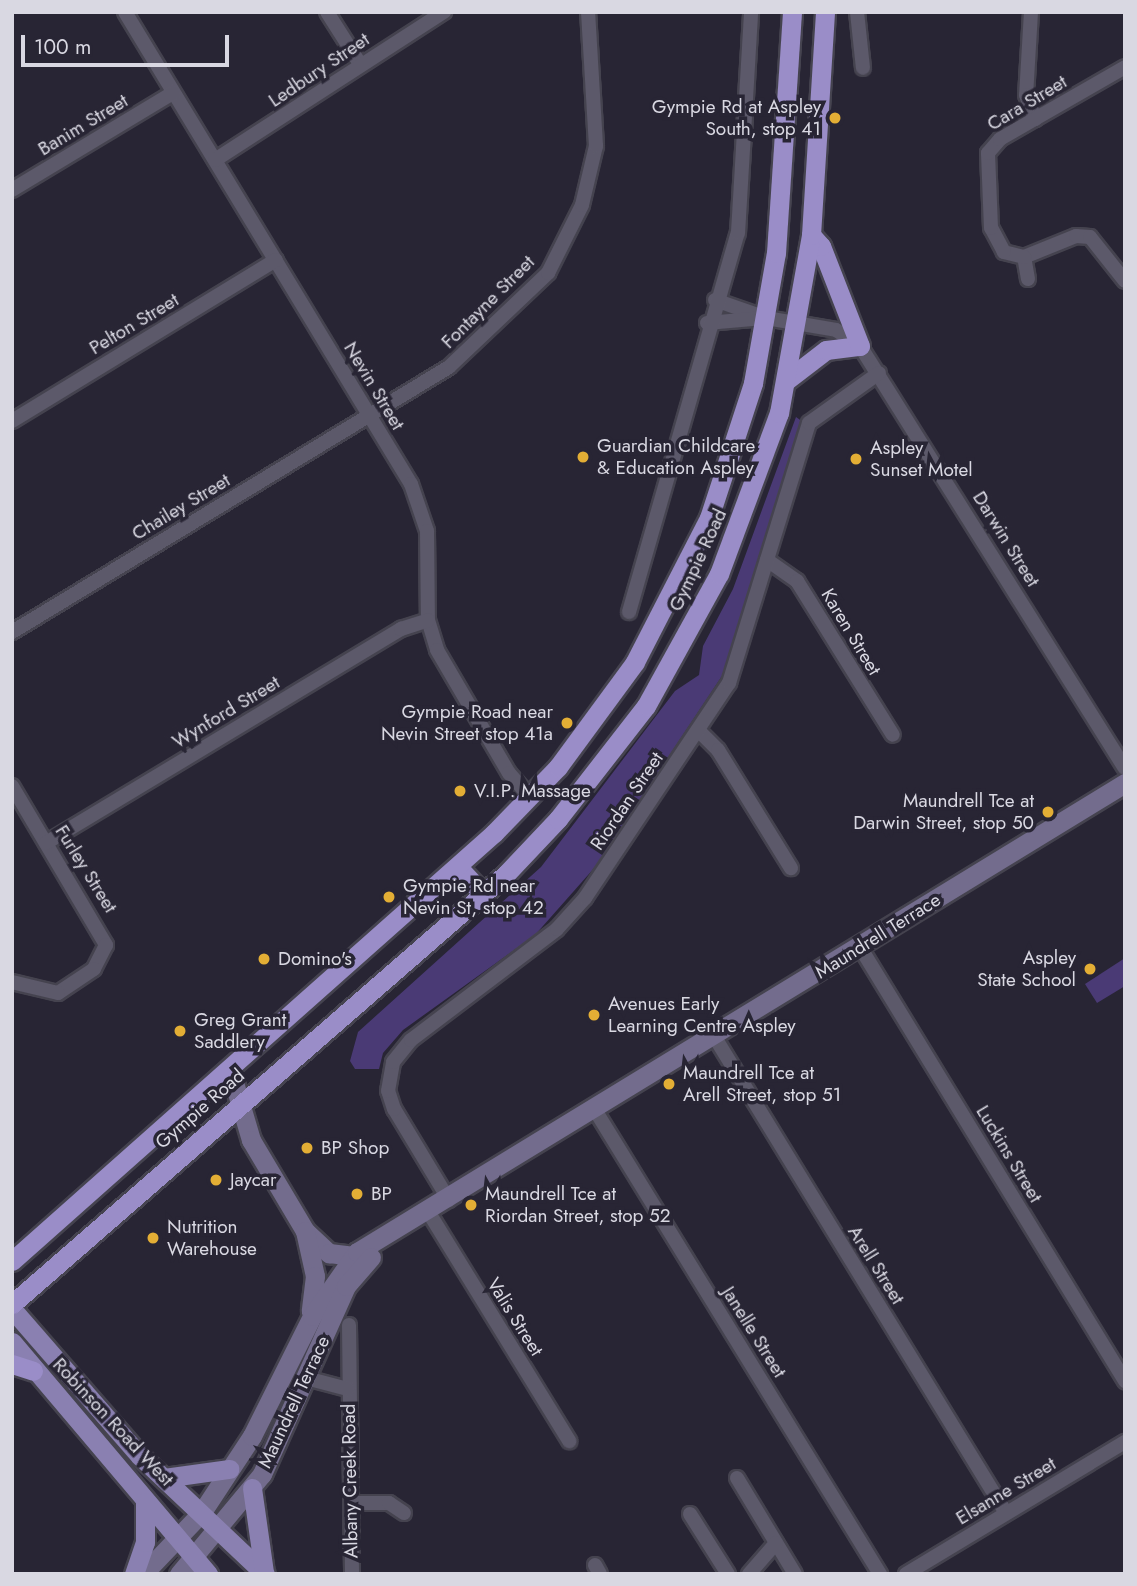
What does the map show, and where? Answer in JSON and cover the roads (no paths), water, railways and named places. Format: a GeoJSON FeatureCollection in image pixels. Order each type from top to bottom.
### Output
{"type":"FeatureCollection","features":[{"type":"Feature","properties":{"kind":"highway","name":"Gympie Road"},"geometry":{"type":"LineString","coordinates":[[12,1261],[458,867],[530,797],[586,733],[676,590],[732,458],[766,318],[793,12]]}},
{"type":"Feature","properties":{"kind":"highway","name":"Gympie Road"},"geometry":{"type":"LineString","coordinates":[[12,1304],[483,894],[566,810],[668,670],[737,534],[787,380],[811,235],[825,12]]}},
{"type":"Feature","properties":{"kind":"highway"},"geometry":{"type":"LineString","coordinates":[[787,380],[826,350],[860,346],[821,246],[811,235]]}},
{"type":"Feature","properties":{"kind":"highway"},"geometry":{"type":"LineString","coordinates":[[458,867],[483,894]]}},
{"type":"Feature","properties":{"kind":"highway"},"geometry":{"type":"LineString","coordinates":[[12,1364],[33,1371]]}},
{"type":"Feature","properties":{"kind":"main road","name":"Maundrell Terrace"},"geometry":{"type":"LineString","coordinates":[[143,1574],[179,1540],[202,1512],[229,1469],[312,1316],[352,1256],[382,1242],[1125,783]]}},
{"type":"Feature","properties":{"kind":"main road"},"geometry":{"type":"LineString","coordinates":[[230,1069],[253,1145],[305,1231],[329,1253],[352,1256]]}},
{"type":"Feature","properties":{"kind":"main road"},"geometry":{"type":"LineString","coordinates":[[305,1231],[315,1276],[312,1316]]}},
{"type":"Feature","properties":{"kind":"main road","name":"Maundrell Terrace"},"geometry":{"type":"LineString","coordinates":[[179,1574],[221,1528],[252,1488],[306,1378],[349,1279],[382,1242]]}},
{"type":"Feature","properties":{"kind":"main road","name":"Robinson Road West"},"geometry":{"type":"LineString","coordinates":[[12,1310],[164,1478],[221,1528]]}},
{"type":"Feature","properties":{"kind":"main road","name":"Robinson Road West"},"geometry":{"type":"LineString","coordinates":[[12,1342],[33,1371],[195,1557]]}},
{"type":"Feature","properties":{"kind":"main road"},"geometry":{"type":"LineString","coordinates":[[164,1478],[229,1469]]}},
{"type":"Feature","properties":{"kind":"main road"},"geometry":{"type":"LineString","coordinates":[[252,1488],[265,1573]]}},
{"type":"Feature","properties":{"kind":"main road"},"geometry":{"type":"LineString","coordinates":[[134,1574],[145,1542],[145,1502]]}},
{"type":"Feature","properties":{"kind":"main road"},"geometry":{"type":"LineString","coordinates":[[221,1528],[265,1573]]}},
{"type":"Feature","properties":{"kind":"main road"},"geometry":{"type":"LineString","coordinates":[[195,1557],[208,1574]]}},
{"type":"Feature","properties":{"kind":"street","name":"Nevin Street"},"geometry":{"type":"LineString","coordinates":[[125,12],[369,415],[424,519],[428,620],[450,676],[530,797]]}},
{"type":"Feature","properties":{"kind":"street"},"geometry":{"type":"LineString","coordinates":[[327,12],[360,64]]}},
{"type":"Feature","properties":{"kind":"street","name":"Ledbury Street"},"geometry":{"type":"LineString","coordinates":[[215,160],[444,12]]}},
{"type":"Feature","properties":{"kind":"street","name":"Fontayne Street"},"geometry":{"type":"LineString","coordinates":[[369,415],[449,367],[548,273],[582,205],[596,146],[588,12]]}},
{"type":"Feature","properties":{"kind":"street"},"geometry":{"type":"LineString","coordinates":[[629,612],[697,392],[707,323],[743,197],[751,12]]}},
{"type":"Feature","properties":{"kind":"street"},"geometry":{"type":"LineString","coordinates":[[857,12],[863,68]]}},
{"type":"Feature","properties":{"kind":"street"},"geometry":{"type":"LineString","coordinates":[[1031,12],[1026,95],[1035,119]]}},
{"type":"Feature","properties":{"kind":"street","name":"Cara Street"},"geometry":{"type":"LineString","coordinates":[[1024,257],[1004,252],[993,234],[985,167],[995,143],[1125,67]]}},
{"type":"Feature","properties":{"kind":"street","name":"Banim Street"},"geometry":{"type":"LineString","coordinates":[[12,190],[173,93]]}},
{"type":"Feature","properties":{"kind":"street"},"geometry":{"type":"LineString","coordinates":[[1028,279],[1024,257],[1076,236],[1090,237],[1125,281]]}},
{"type":"Feature","properties":{"kind":"street","name":"Pelton Street"},"geometry":{"type":"LineString","coordinates":[[12,421],[276,260]]}},
{"type":"Feature","properties":{"kind":"street"},"geometry":{"type":"LineString","coordinates":[[715,300],[766,318]]}},
{"type":"Feature","properties":{"kind":"street"},"geometry":{"type":"LineString","coordinates":[[707,323],[766,318]]}},
{"type":"Feature","properties":{"kind":"street","name":"Darwin Street"},"geometry":{"type":"LineString","coordinates":[[766,318],[836,330],[860,346],[1125,768]]}},
{"type":"Feature","properties":{"kind":"street","name":"Riordan Street"},"geometry":{"type":"LineString","coordinates":[[450,1200],[394,1109],[388,1082],[393,1062],[411,1040],[571,916],[698,730],[737,665],[809,423],[879,373]]}},
{"type":"Feature","properties":{"kind":"street","name":"Chailey Street"},"geometry":{"type":"LineString","coordinates":[[12,632],[369,415]]}},
{"type":"Feature","properties":{"kind":"street","name":"Karen Street"},"geometry":{"type":"LineString","coordinates":[[767,560],[797,581],[893,735]]}},
{"type":"Feature","properties":{"kind":"street","name":"Wynford Street"},"geometry":{"type":"LineString","coordinates":[[46,842],[401,629],[428,620]]}},
{"type":"Feature","properties":{"kind":"street"},"geometry":{"type":"LineString","coordinates":[[698,730],[718,750],[791,868]]}},
{"type":"Feature","properties":{"kind":"street","name":"Furley Street"},"geometry":{"type":"LineString","coordinates":[[12,786],[106,945],[93,970],[58,993],[12,982]]}},
{"type":"Feature","properties":{"kind":"street","name":"Luckins Street"},"geometry":{"type":"LineString","coordinates":[[860,947],[1125,1381]]}},
{"type":"Feature","properties":{"kind":"street","name":"Arell Street"},"geometry":{"type":"LineString","coordinates":[[714,1036],[1006,1513]]}},
{"type":"Feature","properties":{"kind":"street","name":"Janelle Street"},"geometry":{"type":"LineString","coordinates":[[595,1110],[880,1574]]}},
{"type":"Feature","properties":{"kind":"street","name":"Valis Street"},"geometry":{"type":"LineString","coordinates":[[429,1213],[569,1441]]}},
{"type":"Feature","properties":{"kind":"street","name":"Albany Creek Road"},"geometry":{"type":"LineString","coordinates":[[348,1325],[352,1574]]}},
{"type":"Feature","properties":{"kind":"street","name":"Albany Creek Road"},"geometry":{"type":"LineString","coordinates":[[306,1378],[348,1389]]}},
{"type":"Feature","properties":{"kind":"street","name":"Elsanne Street"},"geometry":{"type":"LineString","coordinates":[[906,1574],[1125,1442]]}},
{"type":"Feature","properties":{"kind":"street"},"geometry":{"type":"LineString","coordinates":[[737,1478],[795,1574]]}},
{"type":"Feature","properties":{"kind":"street"},"geometry":{"type":"LineString","coordinates":[[352,1503],[389,1503],[404,1513]]}},
{"type":"Feature","properties":{"kind":"street"},"geometry":{"type":"LineString","coordinates":[[690,1514],[728,1574]]}},
{"type":"Feature","properties":{"kind":"street"},"geometry":{"type":"LineString","coordinates":[[749,1574],[776,1543]]}},
{"type":"Feature","properties":{"kind":"place","name":"Gympie Rd at Aspley South, stop 41"},"geometry":{"type":"Point","coordinates":[835,118]}},
{"type":"Feature","properties":{"kind":"place","name":"Guardian Childcare & Education Aspley"},"geometry":{"type":"Point","coordinates":[583,457]}},
{"type":"Feature","properties":{"kind":"place","name":"Aspley Sunset Motel"},"geometry":{"type":"Point","coordinates":[856,459]}},
{"type":"Feature","properties":{"kind":"place","name":"Gympie Road near Nevin Street stop 41a"},"geometry":{"type":"Point","coordinates":[567,723]}},
{"type":"Feature","properties":{"kind":"place","name":"V.I.P. Massage"},"geometry":{"type":"Point","coordinates":[460,791]}},
{"type":"Feature","properties":{"kind":"place","name":"Maundrell Tce at Darwin Street, stop 50"},"geometry":{"type":"Point","coordinates":[1048,812]}},
{"type":"Feature","properties":{"kind":"place","name":"Gympie Rd near Nevin St, stop 42"},"geometry":{"type":"Point","coordinates":[389,897]}},
{"type":"Feature","properties":{"kind":"place","name":"Domino's"},"geometry":{"type":"Point","coordinates":[264,959]}},
{"type":"Feature","properties":{"kind":"place","name":"Aspley State School"},"geometry":{"type":"Point","coordinates":[1090,969]}},
{"type":"Feature","properties":{"kind":"place","name":"Avenues Early Learning Centre Aspley"},"geometry":{"type":"Point","coordinates":[594,1015]}},
{"type":"Feature","properties":{"kind":"place","name":"Greg Grant Saddlery"},"geometry":{"type":"Point","coordinates":[180,1031]}},
{"type":"Feature","properties":{"kind":"place","name":"Maundrell Tce at Arell Street, stop 51"},"geometry":{"type":"Point","coordinates":[669,1084]}},
{"type":"Feature","properties":{"kind":"place","name":"BP Shop"},"geometry":{"type":"Point","coordinates":[307,1148]}},
{"type":"Feature","properties":{"kind":"place","name":"Jaycar"},"geometry":{"type":"Point","coordinates":[216,1180]}},
{"type":"Feature","properties":{"kind":"place","name":"BP"},"geometry":{"type":"Point","coordinates":[357,1194]}},
{"type":"Feature","properties":{"kind":"place","name":"Maundrell Tce at Riordan Street, stop 52"},"geometry":{"type":"Point","coordinates":[471,1205]}},
{"type":"Feature","properties":{"kind":"place","name":"Nutrition Warehouse"},"geometry":{"type":"Point","coordinates":[153,1238]}}]}
